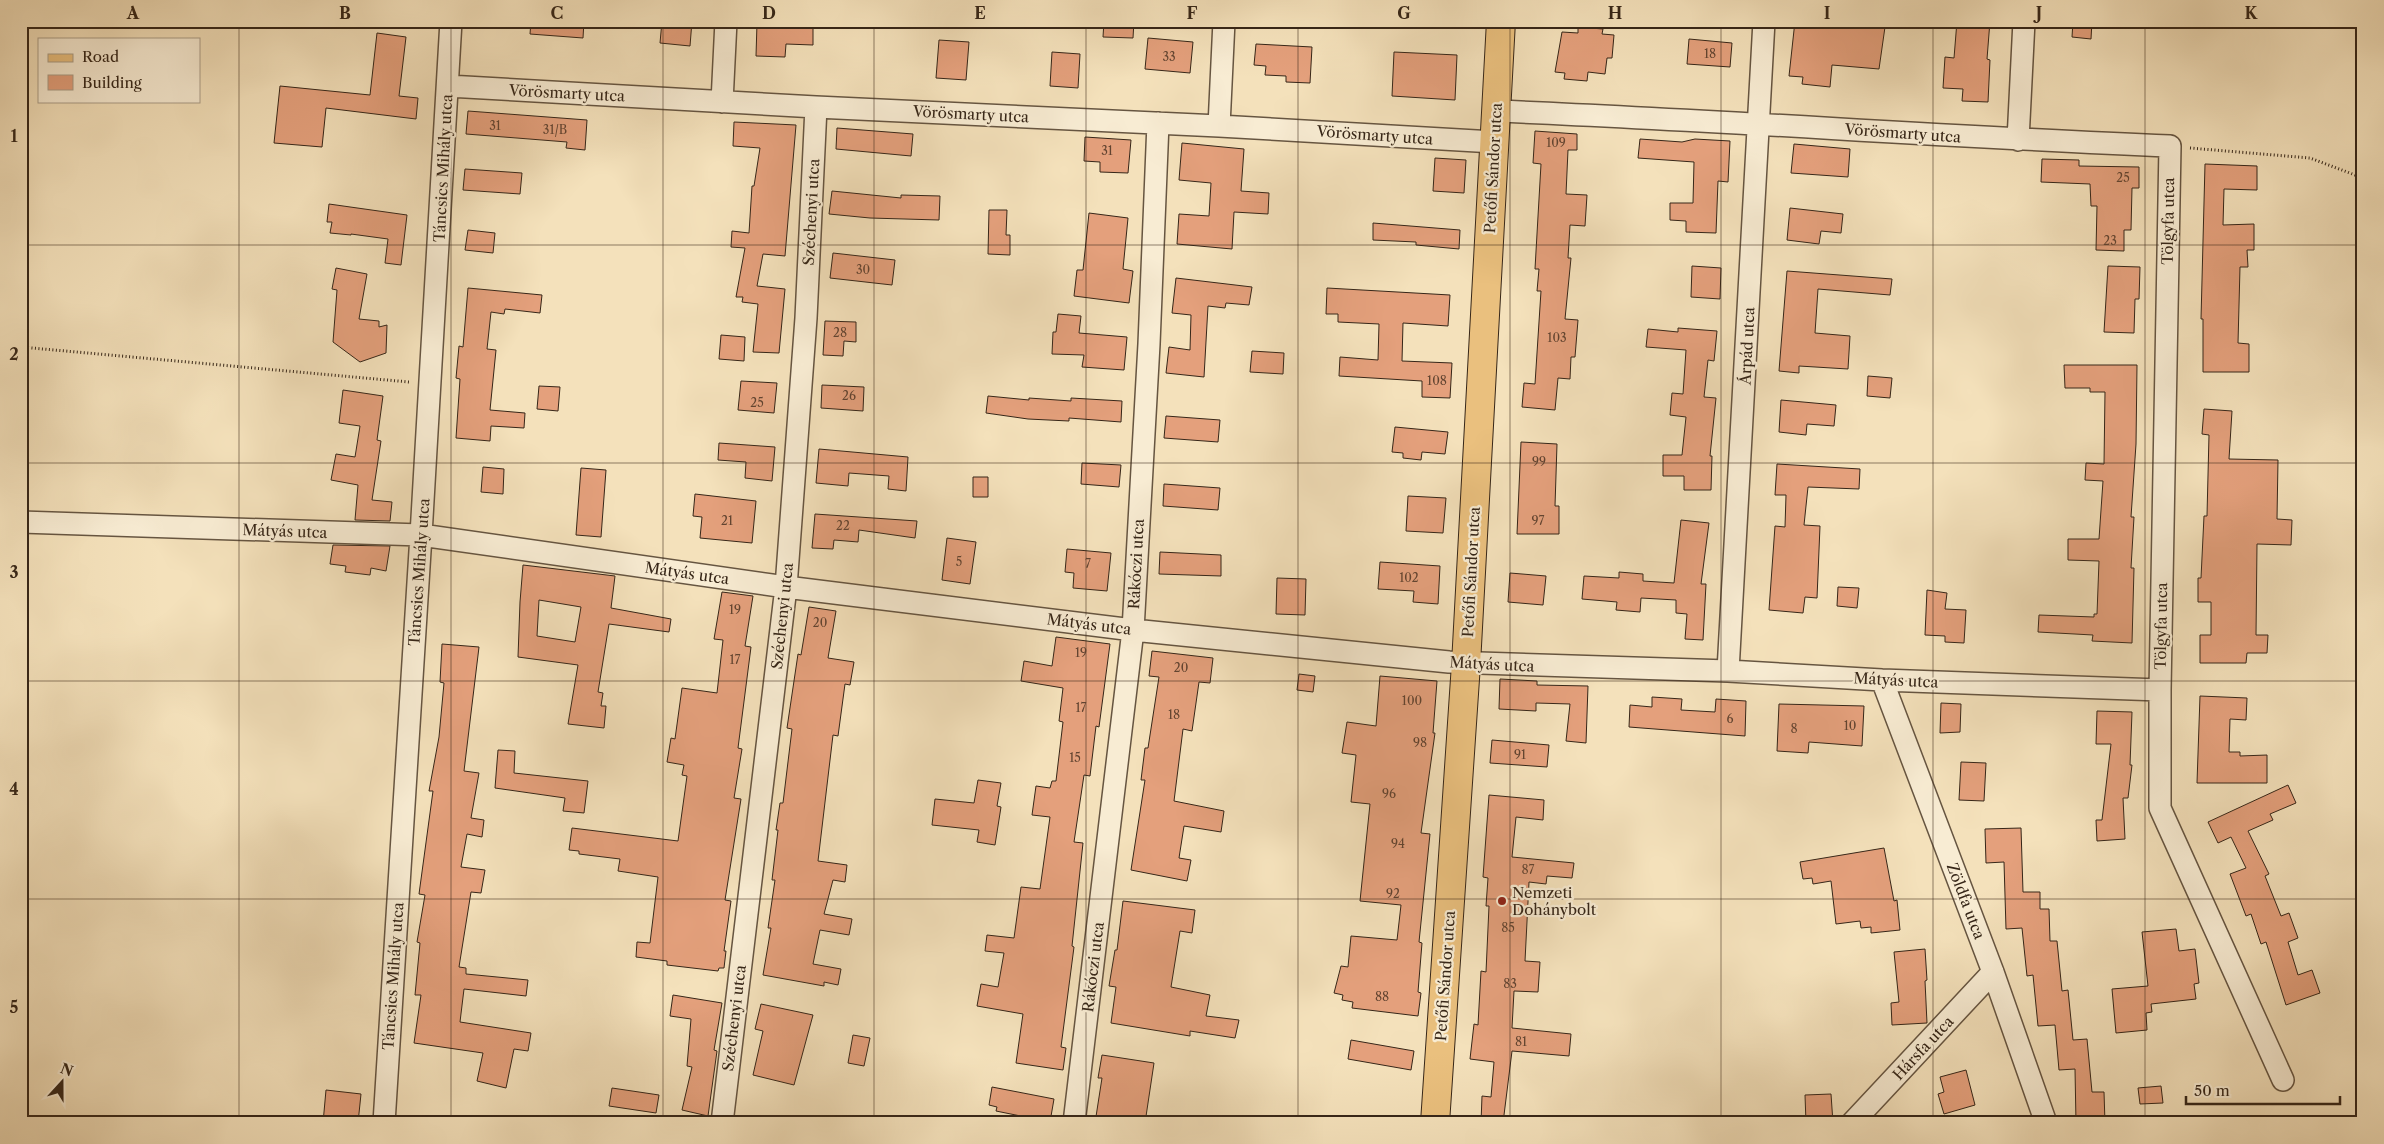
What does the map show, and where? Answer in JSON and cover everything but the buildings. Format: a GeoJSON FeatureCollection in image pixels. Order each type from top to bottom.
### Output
{"type":"FeatureCollection","features":[{"type":"Feature","properties":{"kind":"main road","name":"Petőfi Sándor utca"},"geometry":{"type":"LineString","coordinates":[[1435,1123],[1466,664],[1501,21]]}},
{"type":"Feature","properties":{"kind":"street","name":"Táncsics Mihály utca"},"geometry":{"type":"LineString","coordinates":[[384,1123],[451,21]]}},
{"type":"Feature","properties":{"kind":"street"},"geometry":{"type":"LineString","coordinates":[[722,102],[726,21]]}},
{"type":"Feature","properties":{"kind":"street"},"geometry":{"type":"LineString","coordinates":[[1219,126],[1224,21]]}},
{"type":"Feature","properties":{"kind":"street","name":"Árpád utca"},"geometry":{"type":"LineString","coordinates":[[1728,671],[1764,21]]}},
{"type":"Feature","properties":{"kind":"street"},"geometry":{"type":"LineString","coordinates":[[2018,140],[2024,21]]}},
{"type":"Feature","properties":{"kind":"street","name":"Vörösmarty utca"},"geometry":{"type":"LineString","coordinates":[[448,86],[1494,142]]}},
{"type":"Feature","properties":{"kind":"street","name":"Széchenyi utca"},"geometry":{"type":"LineString","coordinates":[[722,1123],[786,587],[806,318],[816,107]]}},
{"type":"Feature","properties":{"kind":"street","name":"Vörösmarty utca"},"geometry":{"type":"LineString","coordinates":[[1497,112],[1759,124],[2018,140],[2170,146]]}},
{"type":"Feature","properties":{"kind":"street","name":"Rákóczi utca"},"geometry":{"type":"LineString","coordinates":[[1074,1123],[1133,630],[1149,344],[1158,123]]}},
{"type":"Feature","properties":{"kind":"street","name":"Tölgyfa utca"},"geometry":{"type":"LineString","coordinates":[[2170,146],[2160,690],[2160,808],[2283,1080]]}},
{"type":"Feature","properties":{"kind":"street","name":"Mátyás utca"},"geometry":{"type":"LineString","coordinates":[[21,522],[421,535],[786,587],[1133,630],[1466,664],[1728,671],[1882,680],[2160,690]]}},
{"type":"Feature","properties":{"kind":"street","name":"Zöldfa utca"},"geometry":{"type":"LineString","coordinates":[[1882,680],[1993,972],[2046,1123]]}},
{"type":"Feature","properties":{"kind":"street","name":"Hársfa utca"},"geometry":{"type":"LineString","coordinates":[[1852,1123],[1993,972]]}},
{"type":"Feature","properties":{"kind":"path"},"geometry":{"type":"LineString","coordinates":[[2170,146],[2310,158],[2363,178]]}},
{"type":"Feature","properties":{"kind":"path"},"geometry":{"type":"LineString","coordinates":[[21,347],[430,383]]}},
{"type":"Feature","properties":{"kind":"place","name":"Nemzeti Dohánybolt"},"geometry":{"type":"Point","coordinates":[1502,901]}}]}
